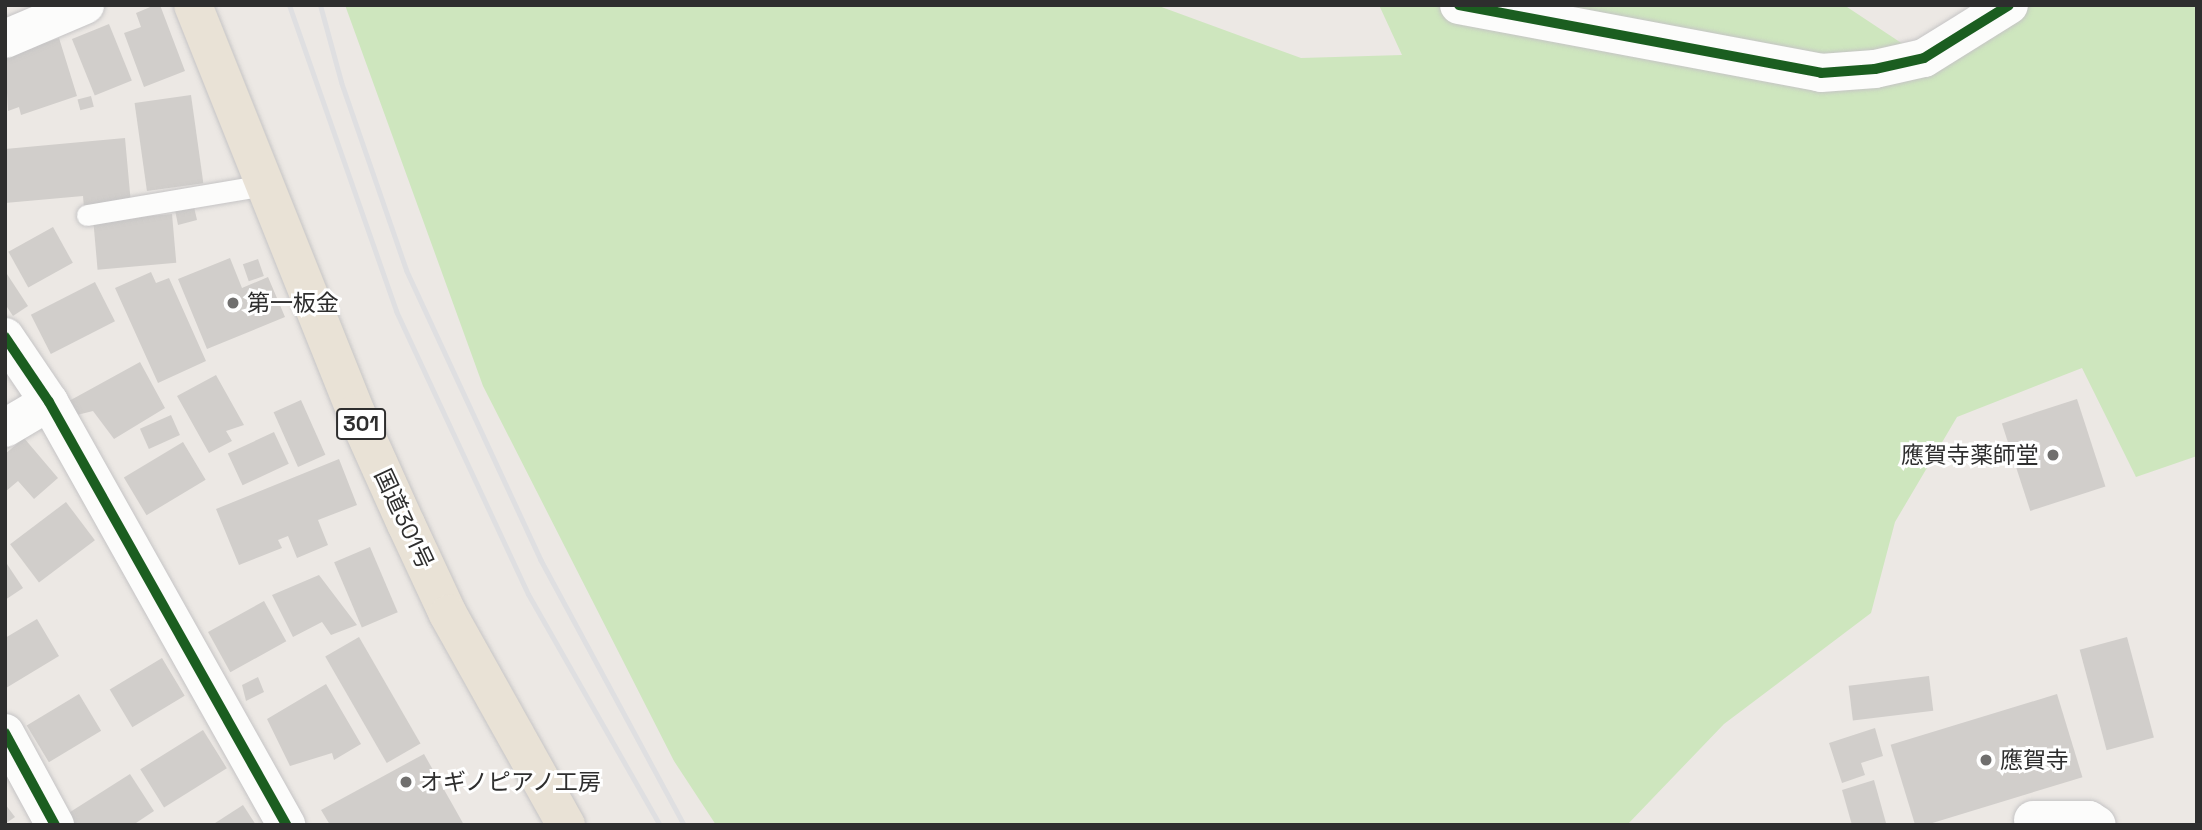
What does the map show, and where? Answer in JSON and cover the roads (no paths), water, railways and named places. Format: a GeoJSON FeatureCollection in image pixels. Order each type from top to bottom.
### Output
{"type":"FeatureCollection","features":[{"type":"Feature","properties":{"kind":"highway","name":"国道301号"},"geometry":{"type":"LineString","coordinates":[[192,5],[356,413],[448,614],[566,825]]}},
{"type":"Feature","properties":{"kind":"street"},"geometry":{"type":"LineString","coordinates":[[5,39],[85,5]]}},
{"type":"Feature","properties":{"kind":"street"},"geometry":{"type":"LineString","coordinates":[[1459,5],[1821,73],[1875,69],[1924,58],[2009,5]]}},
{"type":"Feature","properties":{"kind":"street"},"geometry":{"type":"LineString","coordinates":[[5,337],[49,402],[286,825]]}},
{"type":"Feature","properties":{"kind":"street"},"geometry":{"type":"LineString","coordinates":[[5,428],[49,402]]}},
{"type":"Feature","properties":{"kind":"street"},"geometry":{"type":"LineString","coordinates":[[7,739],[55,825]]}},
{"type":"Feature","properties":{"kind":"street"},"geometry":{"type":"LineString","coordinates":[[2033,820],[2089,820],[2096,825]]}},
{"type":"Feature","properties":{"kind":"lane"},"geometry":{"type":"LineString","coordinates":[[87,215],[265,185]]}},
{"type":"Feature","properties":{"kind":"railway"},"geometry":{"type":"LineString","coordinates":[[289,5],[396,311],[528,594],[660,825]]}},
{"type":"Feature","properties":{"kind":"railway"},"geometry":{"type":"LineString","coordinates":[[320,5],[341,82],[406,270],[540,559],[684,825]]}},
{"type":"Feature","properties":{"kind":"place","name":"第一板金"},"geometry":{"type":"Point","coordinates":[233,303]}},
{"type":"Feature","properties":{"kind":"place","name":"應賀寺薬師堂"},"geometry":{"type":"Point","coordinates":[2053,455]}},
{"type":"Feature","properties":{"kind":"place","name":"應賀寺"},"geometry":{"type":"Point","coordinates":[1986,760]}},
{"type":"Feature","properties":{"kind":"place","name":"オギノピアノ工房"},"geometry":{"type":"Point","coordinates":[406,782]}}]}
